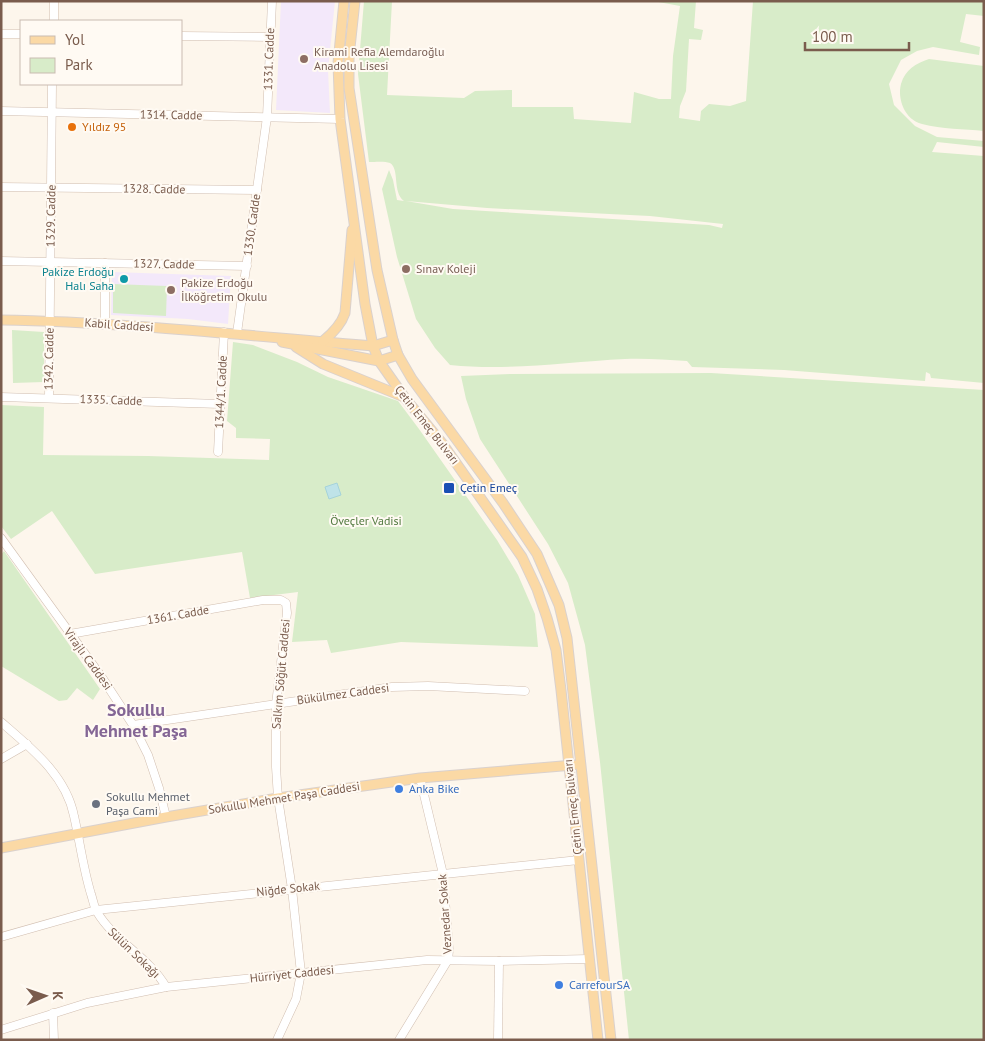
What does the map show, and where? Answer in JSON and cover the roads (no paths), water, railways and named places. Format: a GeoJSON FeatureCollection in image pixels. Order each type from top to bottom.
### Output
{"type":"FeatureCollection","features":[{"type":"Feature","properties":{"kind":"main road","name":"Çetin Emeç Bulvarı"},"geometry":{"type":"LineString","coordinates":[[344,1],[338,63],[340,119],[373,346],[379,361],[405,398],[442,443],[522,557],[548,618],[556,650],[598,1040]]}},
{"type":"Feature","properties":{"kind":"main road","name":"Çetin Emeç Bulvarı"},"geometry":{"type":"LineString","coordinates":[[355,1],[349,57],[349,88],[377,270],[398,356],[522,529],[537,554],[559,606],[567,638],[611,1040]]}},
{"type":"Feature","properties":{"kind":"main road"},"geometry":{"type":"LineString","coordinates":[[324,341],[335,331],[343,320],[345,313],[353,210]]}},
{"type":"Feature","properties":{"kind":"main road","name":"Kabil Caddesi"},"geometry":{"type":"LineString","coordinates":[[1,320],[105,323],[373,346]]}},
{"type":"Feature","properties":{"kind":"main road","name":"Kabil Caddesi"},"geometry":{"type":"LineString","coordinates":[[238,333],[379,361]]}},
{"type":"Feature","properties":{"kind":"main road"},"geometry":{"type":"LineString","coordinates":[[373,346],[393,340]]}},
{"type":"Feature","properties":{"kind":"main road"},"geometry":{"type":"LineString","coordinates":[[291,344],[323,364],[405,398]]}},
{"type":"Feature","properties":{"kind":"main road"},"geometry":{"type":"LineString","coordinates":[[379,361],[398,356]]}},
{"type":"Feature","properties":{"kind":"main road","name":"Sokullu Mehmet Paşa Caddesi"},"geometry":{"type":"LineString","coordinates":[[1,848],[278,798],[420,778],[582,764]]}},
{"type":"Feature","properties":{"kind":"street"},"geometry":{"type":"LineString","coordinates":[[54,1],[54,20]]}},
{"type":"Feature","properties":{"kind":"street","name":"1331. Cadde"},"geometry":{"type":"LineString","coordinates":[[267,117],[272,1]]}},
{"type":"Feature","properties":{"kind":"street"},"geometry":{"type":"LineString","coordinates":[[1,34],[20,34]]}},
{"type":"Feature","properties":{"kind":"street"},"geometry":{"type":"LineString","coordinates":[[182,36],[270,37]]}},
{"type":"Feature","properties":{"kind":"street","name":"1329. Cadde"},"geometry":{"type":"LineString","coordinates":[[50,321],[52,85]]}},
{"type":"Feature","properties":{"kind":"street","name":"1314. Cadde"},"geometry":{"type":"LineString","coordinates":[[1,110],[340,119]]}},
{"type":"Feature","properties":{"kind":"street","name":"1330. Cadde"},"geometry":{"type":"LineString","coordinates":[[238,333],[267,117]]}},
{"type":"Feature","properties":{"kind":"street","name":"1328. Cadde"},"geometry":{"type":"LineString","coordinates":[[1,186],[257,190]]}},
{"type":"Feature","properties":{"kind":"street","name":"1327. Cadde"},"geometry":{"type":"LineString","coordinates":[[1,261],[247,266]]}},
{"type":"Feature","properties":{"kind":"street"},"geometry":{"type":"LineString","coordinates":[[105,262],[105,323]]}},
{"type":"Feature","properties":{"kind":"street","name":"1342. Cadde"},"geometry":{"type":"LineString","coordinates":[[49,398],[50,321]]}},
{"type":"Feature","properties":{"kind":"street","name":"1344/1. Cadde"},"geometry":{"type":"LineString","coordinates":[[218,452],[224,332]]}},
{"type":"Feature","properties":{"kind":"street","name":"1335. Cadde"},"geometry":{"type":"LineString","coordinates":[[1,397],[220,404]]}},
{"type":"Feature","properties":{"kind":"street","name":"Virajlı Caddesi"},"geometry":{"type":"LineString","coordinates":[[1,538],[133,725],[148,755],[166,817]]}},
{"type":"Feature","properties":{"kind":"street","name":"1361. Cadde"},"geometry":{"type":"LineString","coordinates":[[70,634],[263,600],[281,600],[286,603]]}},
{"type":"Feature","properties":{"kind":"street","name":"Salkım Söğüt Caddesi"},"geometry":{"type":"LineString","coordinates":[[277,1040],[296,998],[301,973],[292,889],[278,798],[276,704],[287,613],[286,603]]}},
{"type":"Feature","properties":{"kind":"street","name":"Bükülmez Caddesi"},"geometry":{"type":"LineString","coordinates":[[133,725],[405,686],[525,691]]}},
{"type":"Feature","properties":{"kind":"street","name":"Sülün Sokağı"},"geometry":{"type":"LineString","coordinates":[[1,722],[27,744],[58,778],[72,806],[85,873],[96,910],[109,930],[160,976],[166,987]]}},
{"type":"Feature","properties":{"kind":"street"},"geometry":{"type":"LineString","coordinates":[[1,758],[27,744]]}},
{"type":"Feature","properties":{"kind":"street","name":"Veznedar Sokak"},"geometry":{"type":"LineString","coordinates":[[399,1040],[448,960],[449,950],[443,874],[420,778]]}},
{"type":"Feature","properties":{"kind":"street","name":"Niğde Sokak"},"geometry":{"type":"LineString","coordinates":[[1,937],[96,910],[579,860]]}},
{"type":"Feature","properties":{"kind":"street","name":"Hürriyet Caddesi"},"geometry":{"type":"LineString","coordinates":[[1,1030],[87,1003],[166,987],[427,960],[589,959]]}},
{"type":"Feature","properties":{"kind":"street"},"geometry":{"type":"LineString","coordinates":[[498,1040],[499,961]]}},
{"type":"Feature","properties":{"kind":"street"},"geometry":{"type":"LineString","coordinates":[[53,1013],[54,1040]]}},
{"type":"Feature","properties":{"kind":"water"},"geometry":{"type":"Polygon","coordinates":[[[337,483],[341,495],[329,499],[325,487],[337,483]]]}},
{"type":"Feature","properties":{"kind":"place","name":"Kirami Refia Alemdaroğlu Anadolu Lisesi"},"geometry":{"type":"Point","coordinates":[304,59]}},
{"type":"Feature","properties":{"kind":"place","name":"Yıldız 95"},"geometry":{"type":"Point","coordinates":[72,127]}},
{"type":"Feature","properties":{"kind":"place","name":"Sınav Koleji"},"geometry":{"type":"Point","coordinates":[406,269]}},
{"type":"Feature","properties":{"kind":"place","name":"Pakize Erdoğu Halı Saha"},"geometry":{"type":"Point","coordinates":[124,279]}},
{"type":"Feature","properties":{"kind":"place","name":"Pakize Erdoğu İlköğretim Okulu"},"geometry":{"type":"Point","coordinates":[171,290]}},
{"type":"Feature","properties":{"kind":"place","name":"Çetin Emeç"},"geometry":{"type":"Point","coordinates":[449,488]}},
{"type":"Feature","properties":{"kind":"place","name":"Anka Bike"},"geometry":{"type":"Point","coordinates":[399,789]}},
{"type":"Feature","properties":{"kind":"place","name":"Sokullu Mehmet Paşa Cami"},"geometry":{"type":"Point","coordinates":[96,804]}},
{"type":"Feature","properties":{"kind":"place","name":"CarrefourSA"},"geometry":{"type":"Point","coordinates":[559,985]}},
{"type":"Feature","properties":{"kind":"district","name":"Sokullu Mehmet Paşa"},"geometry":{"type":"Point","coordinates":[136,720]}},
{"type":"Feature","properties":{"kind":"park label","name":"Öveçler Vadisi"},"geometry":{"type":"Point","coordinates":[366,521]}}]}
